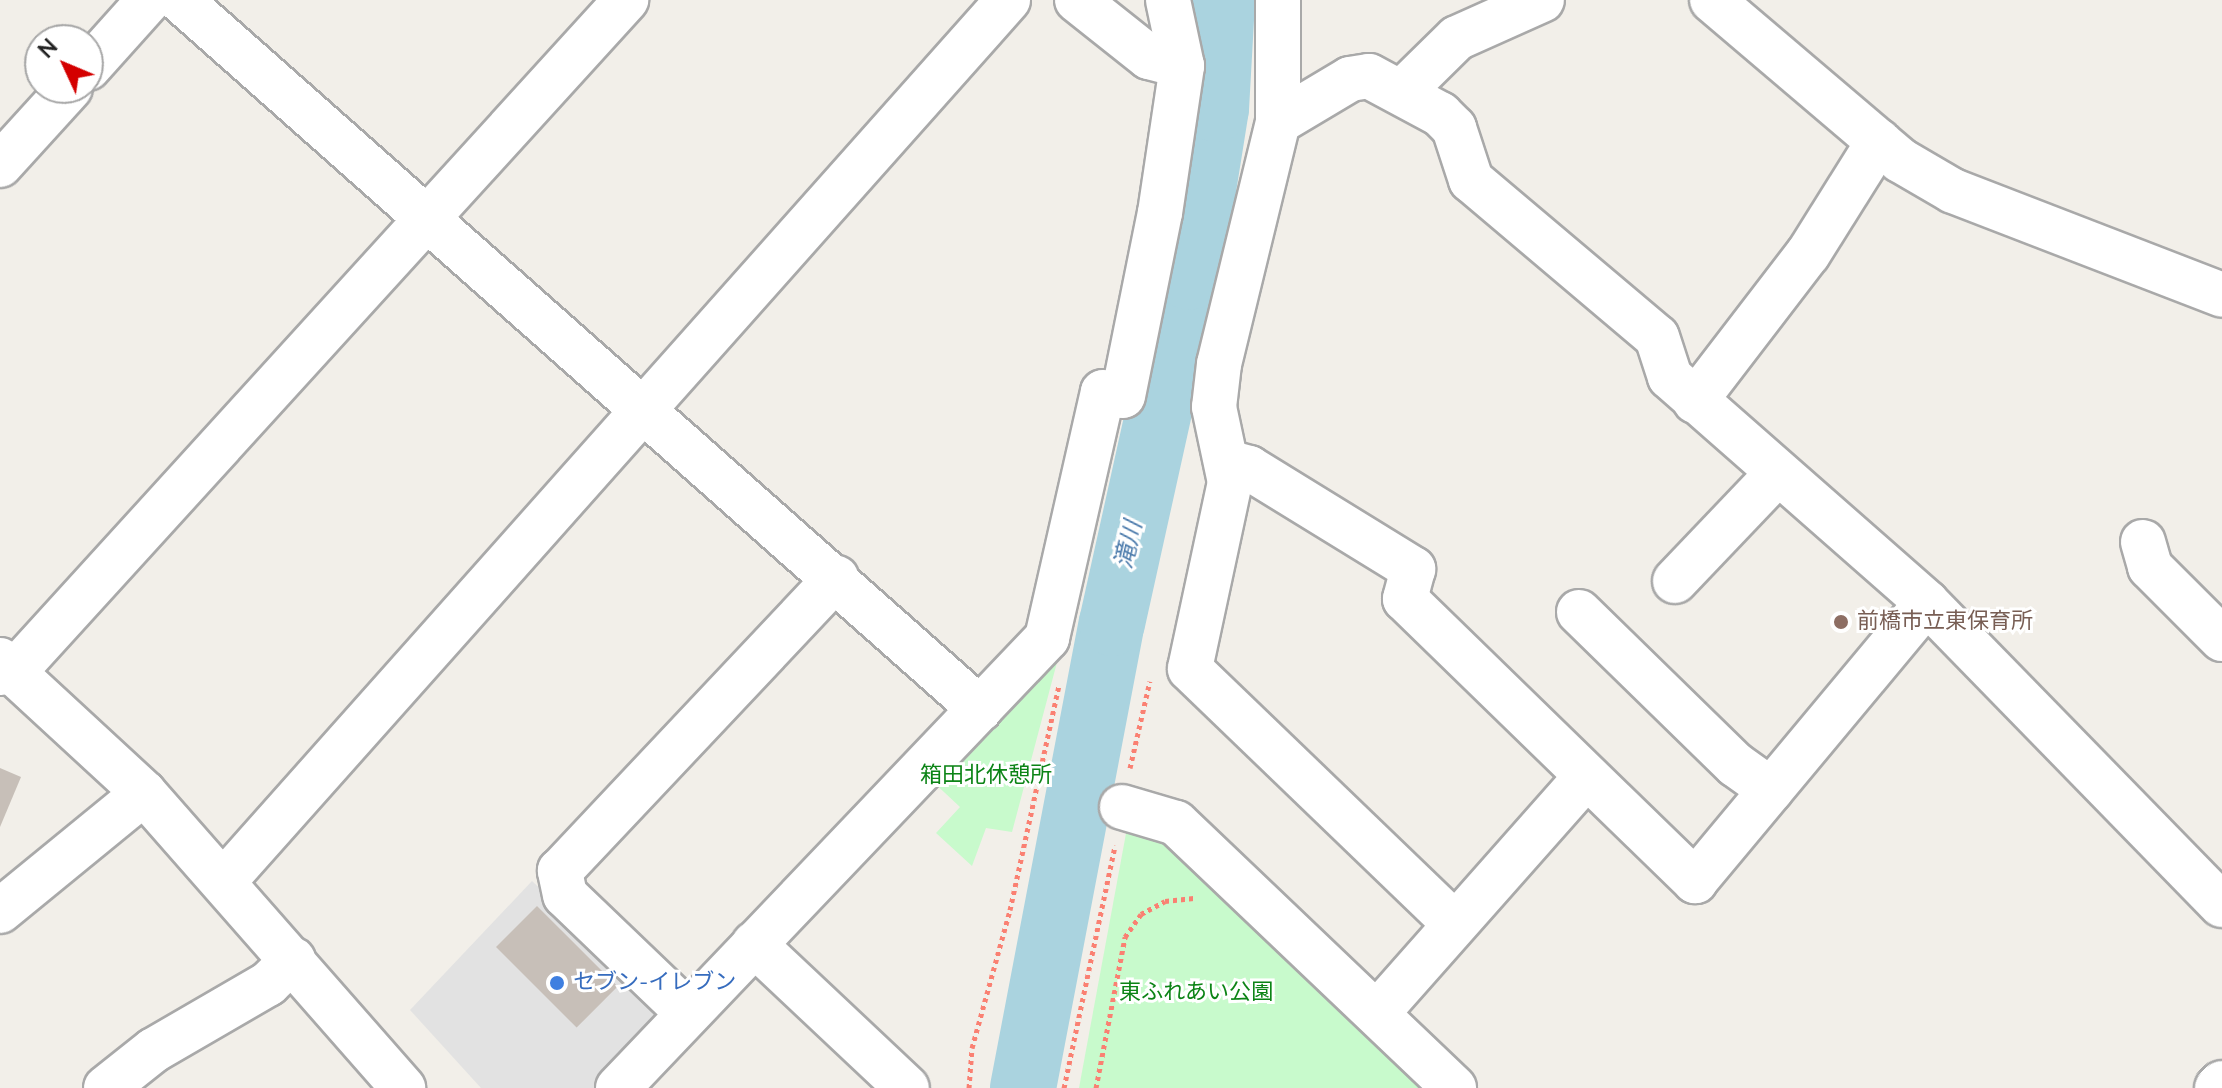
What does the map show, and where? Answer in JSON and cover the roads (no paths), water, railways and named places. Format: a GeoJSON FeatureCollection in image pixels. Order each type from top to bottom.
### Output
{"type":"FeatureCollection","features":[{"type":"Feature","properties":{"kind":"street"},"geometry":{"type":"LineString","coordinates":[[104,50],[149,0]]}},
{"type":"Feature","properties":{"kind":"street"},"geometry":{"type":"LineString","coordinates":[[180,0],[430,216],[638,409],[836,578],[980,709]]}},
{"type":"Feature","properties":{"kind":"street"},"geometry":{"type":"LineString","coordinates":[[403,1088],[225,880],[144,793],[5,668],[430,216],[626,0]]}},
{"type":"Feature","properties":{"kind":"street"},"geometry":{"type":"LineString","coordinates":[[225,880],[638,409],[1008,0]]}},
{"type":"Feature","properties":{"kind":"street"},"geometry":{"type":"LineString","coordinates":[[1077,0],[1149,57],[1182,66]]}},
{"type":"Feature","properties":{"kind":"street"},"geometry":{"type":"LineString","coordinates":[[618,1088],[1047,638],[1103,392],[1123,396],[1182,66],[1168,0]]}},
{"type":"Feature","properties":{"kind":"street"},"geometry":{"type":"LineString","coordinates":[[1278,0],[1278,122],[1219,364],[1214,407],[1227,462],[1222,538],[1190,669],[1454,923]]}},
{"type":"Feature","properties":{"kind":"street"},"geometry":{"type":"LineString","coordinates":[[1404,90],[1457,38],[1542,0]]}},
{"type":"Feature","properties":{"kind":"street"},"geometry":{"type":"LineString","coordinates":[[1712,0],[1879,141],[1953,191],[2222,295]]}},
{"type":"Feature","properties":{"kind":"street"},"geometry":{"type":"LineString","coordinates":[[1278,122],[1350,79],[1369,76],[1404,90],[1454,128],[1471,180],[1657,337],[1670,377],[1776,475],[1927,603],[2222,905]]}},
{"type":"Feature","properties":{"kind":"street"},"geometry":{"type":"LineString","coordinates":[[0,165],[55,104]]}},
{"type":"Feature","properties":{"kind":"street"},"geometry":{"type":"LineString","coordinates":[[1695,401],[1808,254],[1879,141]]}},
{"type":"Feature","properties":{"kind":"street"},"geometry":{"type":"LineString","coordinates":[[1227,462],[1249,468],[1413,569],[1405,599],[1585,778],[1695,881],[1927,603]]}},
{"type":"Feature","properties":{"kind":"street"},"geometry":{"type":"LineString","coordinates":[[1675,581],[1776,475]]}},
{"type":"Feature","properties":{"kind":"street"},"geometry":{"type":"LineString","coordinates":[[2143,542],[2150,567],[2222,639]]}},
{"type":"Feature","properties":{"kind":"street"},"geometry":{"type":"LineString","coordinates":[[688,1013],[565,895],[560,871],[836,578]]}},
{"type":"Feature","properties":{"kind":"street"},"geometry":{"type":"LineString","coordinates":[[1579,612],[1736,765],[1771,790]]}},
{"type":"Feature","properties":{"kind":"street"},"geometry":{"type":"LineString","coordinates":[[1378,1012],[1585,778]]}},
{"type":"Feature","properties":{"kind":"street"},"geometry":{"type":"LineString","coordinates":[[0,911],[144,793]]}},
{"type":"Feature","properties":{"kind":"street"},"geometry":{"type":"LineString","coordinates":[[1122,807],[1176,823],[1378,1012],[1454,1088]]}},
{"type":"Feature","properties":{"kind":"street"},"geometry":{"type":"LineString","coordinates":[[754,944],[907,1088]]}},
{"type":"Feature","properties":{"kind":"street"},"geometry":{"type":"LineString","coordinates":[[106,1088],[154,1050],[268,984],[293,960]]}},
{"type":"Feature","properties":{"kind":"street"},"geometry":{"type":"LineString","coordinates":[[2217,1088],[2222,1083]]}},
{"type":"Feature","properties":{"kind":"waterway","name":"滝川"},"geometry":{"type":"LineString","coordinates":[[1023,1088],[1112,623],[1189,277],[1216,109],[1222,0]]}},
{"type":"Feature","properties":{"kind":"place","name":"前橋市立東保育所"},"geometry":{"type":"Point","coordinates":[1841,622]}},
{"type":"Feature","properties":{"kind":"place","name":"セブン-イレブン"},"geometry":{"type":"Point","coordinates":[557,983]}},
{"type":"Feature","properties":{"kind":"park label","name":"箱田北休憩所"},"geometry":{"type":"Point","coordinates":[986,776]}},
{"type":"Feature","properties":{"kind":"park label","name":"東ふれあい公園"},"geometry":{"type":"Point","coordinates":[1196,993]}}]}
